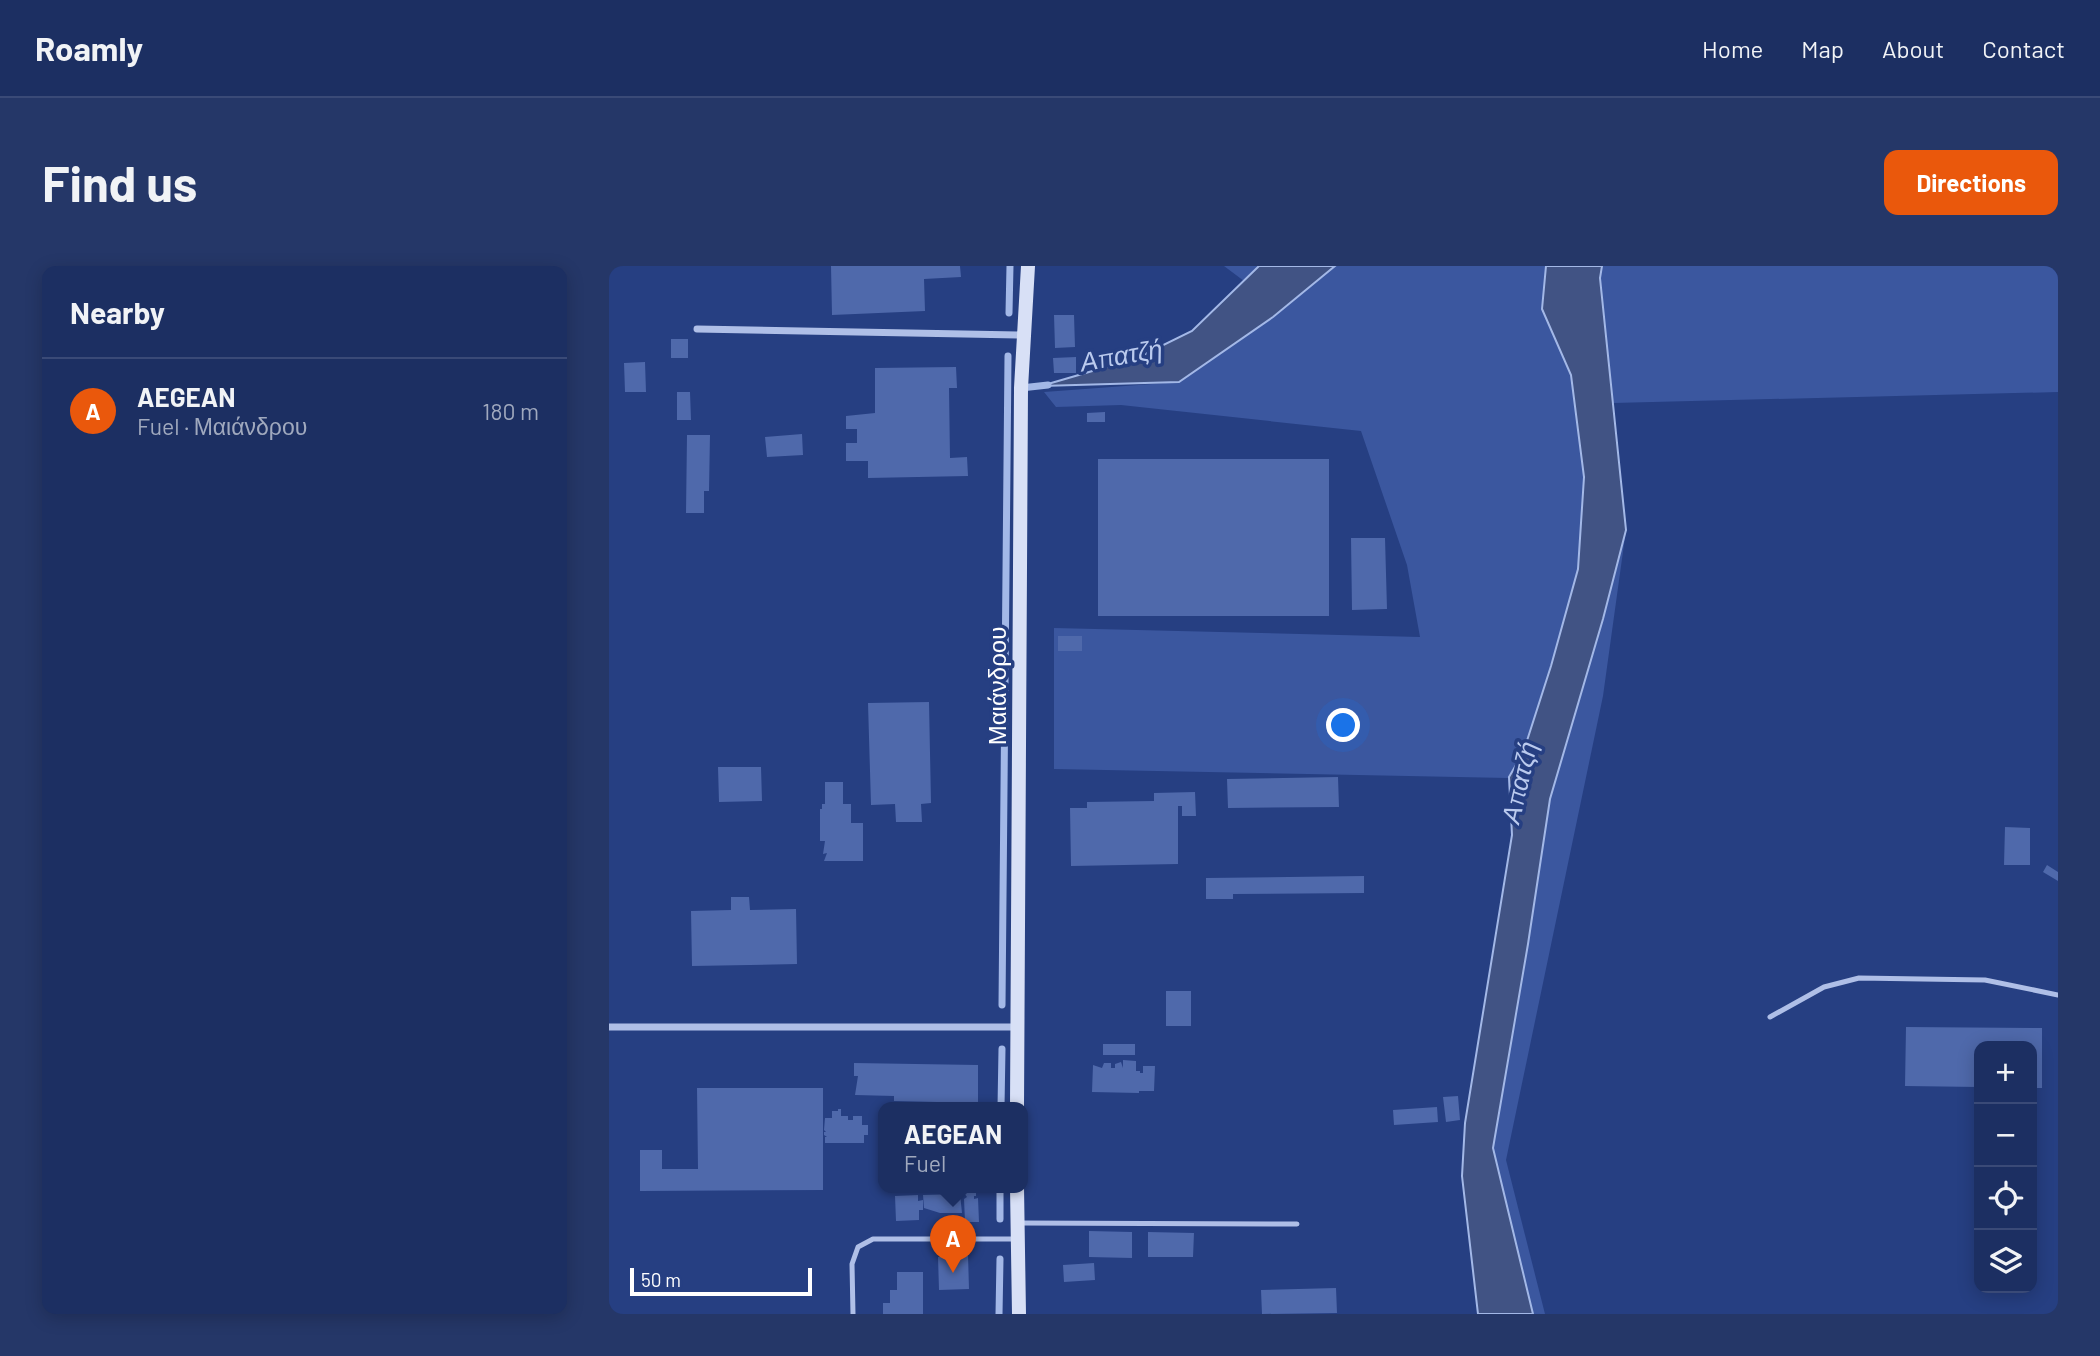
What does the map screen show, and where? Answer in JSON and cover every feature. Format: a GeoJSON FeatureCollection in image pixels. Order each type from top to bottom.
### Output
{"type":"FeatureCollection","features":[{"type":"Feature","properties":{"kind":"main road","name":"Μαιάνδρου"},"geometry":{"type":"LineString","coordinates":[[1017,1102],[1021,402],[1028,266]]}},
{"type":"Feature","properties":{"kind":"main road"},"geometry":{"type":"LineString","coordinates":[[1017,1193],[1019,1314]]}},
{"type":"Feature","properties":{"kind":"street"},"geometry":{"type":"LineString","coordinates":[[697,329],[1024,335]]}},
{"type":"Feature","properties":{"kind":"street"},"geometry":{"type":"LineString","coordinates":[[609,1027],[1016,1027]]}},
{"type":"Feature","properties":{"kind":"lane"},"geometry":{"type":"LineString","coordinates":[[1770,1017],[1823,987],[1859,978],[1985,980],[2058,995]]}},
{"type":"Feature","properties":{"kind":"lane"},"geometry":{"type":"LineString","coordinates":[[1018,1223],[1297,1224]]}},
{"type":"Feature","properties":{"kind":"lane"},"geometry":{"type":"LineString","coordinates":[[853,1314],[852,1264],[858,1247],[873,1239],[1018,1239]]}},
{"type":"Feature","properties":{"kind":"shaded area"},"geometry":{"type":"Polygon","coordinates":[[[1224,266],[1259,266],[1244,281],[1224,266]]]}},
{"type":"Feature","properties":{"kind":"shaded area"},"geometry":{"type":"Polygon","coordinates":[[[1321,266],[2058,266],[2058,392],[1613,403],[1626,530],[1603,696],[1506,1160],[1545,1314],[1501,1314],[1462,1171],[1464,1132],[1512,835],[1508,778],[1054,769],[1054,628],[1420,637],[1407,565],[1361,431],[1121,405],[1056,407],[1044,392],[1179,382],[1321,266]]]}},
{"type":"Feature","properties":{"kind":"water"},"geometry":{"type":"Polygon","coordinates":[[[1259,266],[1335,266],[1273,317],[1179,382],[1041,386],[1137,358],[1192,331],[1259,266]]]}},
{"type":"Feature","properties":{"kind":"water"},"geometry":{"type":"Polygon","coordinates":[[[1546,266],[1602,266],[1600,278],[1626,530],[1550,799],[1493,1148],[1533,1314],[1478,1314],[1462,1176],[1465,1123],[1512,835],[1509,777],[1523,753],[1578,569],[1584,477],[1571,375],[1542,309],[1546,266]]]}},
{"type":"Feature","properties":{"kind":"building"},"geometry":{"type":"Polygon","coordinates":[[[831,266],[960,266],[961,277],[924,279],[925,311],[832,315],[831,266]]]}},
{"type":"Feature","properties":{"kind":"building"},"geometry":{"type":"Polygon","coordinates":[[[1054,315],[1074,315],[1075,347],[1055,348],[1054,315]]]}},
{"type":"Feature","properties":{"kind":"building"},"geometry":{"type":"Polygon","coordinates":[[[671,339],[688,339],[688,358],[671,358],[671,339]]]}},
{"type":"Feature","properties":{"kind":"building"},"geometry":{"type":"Polygon","coordinates":[[[1076,357],[1076,373],[1054,373],[1053,358],[1076,357]]]}},
{"type":"Feature","properties":{"kind":"building"},"geometry":{"type":"Polygon","coordinates":[[[645,362],[646,392],[625,392],[624,363],[645,362]]]}},
{"type":"Feature","properties":{"kind":"building"},"geometry":{"type":"Polygon","coordinates":[[[956,367],[957,388],[949,388],[950,458],[967,457],[968,476],[868,478],[868,461],[846,461],[846,443],[857,443],[857,429],[846,429],[846,416],[875,413],[875,368],[956,367]]]}},
{"type":"Feature","properties":{"kind":"building"},"geometry":{"type":"Polygon","coordinates":[[[677,392],[690,392],[691,420],[677,420],[677,392]]]}},
{"type":"Feature","properties":{"kind":"building"},"geometry":{"type":"Polygon","coordinates":[[[1105,412],[1105,422],[1087,422],[1087,413],[1105,412]]]}},
{"type":"Feature","properties":{"kind":"building"},"geometry":{"type":"Polygon","coordinates":[[[802,434],[803,455],[767,457],[765,437],[802,434]]]}},
{"type":"Feature","properties":{"kind":"building"},"geometry":{"type":"Polygon","coordinates":[[[687,435],[710,435],[709,491],[704,491],[704,513],[686,513],[687,435]]]}},
{"type":"Feature","properties":{"kind":"building"},"geometry":{"type":"Polygon","coordinates":[[[1098,459],[1329,459],[1329,616],[1098,616],[1098,459]]]}},
{"type":"Feature","properties":{"kind":"building"},"geometry":{"type":"Polygon","coordinates":[[[1351,538],[1385,538],[1387,609],[1352,610],[1351,538]]]}},
{"type":"Feature","properties":{"kind":"building"},"geometry":{"type":"Polygon","coordinates":[[[1058,636],[1082,636],[1082,651],[1058,651],[1058,636]]]}},
{"type":"Feature","properties":{"kind":"building"},"geometry":{"type":"Polygon","coordinates":[[[929,702],[931,803],[921,804],[922,822],[896,822],[895,804],[871,805],[868,703],[929,702]]]}},
{"type":"Feature","properties":{"kind":"building"},"geometry":{"type":"Polygon","coordinates":[[[718,767],[761,767],[762,801],[719,802],[718,767]]]}},
{"type":"Feature","properties":{"kind":"building"},"geometry":{"type":"Polygon","coordinates":[[[1338,777],[1339,807],[1228,808],[1227,779],[1338,777]]]}},
{"type":"Feature","properties":{"kind":"building"},"geometry":{"type":"Polygon","coordinates":[[[825,782],[843,782],[843,804],[851,804],[851,823],[863,823],[863,861],[824,861],[827,853],[823,854],[825,841],[820,841],[820,809],[822,804],[825,804],[825,782]]]}},
{"type":"Feature","properties":{"kind":"building"},"geometry":{"type":"Polygon","coordinates":[[[1195,792],[1196,816],[1182,816],[1182,806],[1178,806],[1178,864],[1071,866],[1070,808],[1087,808],[1087,802],[1154,801],[1154,793],[1195,792]]]}},
{"type":"Feature","properties":{"kind":"building"},"geometry":{"type":"Polygon","coordinates":[[[2005,827],[2030,828],[2030,865],[2004,865],[2005,827]]]}},
{"type":"Feature","properties":{"kind":"building"},"geometry":{"type":"Polygon","coordinates":[[[2047,865],[2058,872],[2058,881],[2043,872],[2047,865]]]}},
{"type":"Feature","properties":{"kind":"building"},"geometry":{"type":"Polygon","coordinates":[[[1364,876],[1364,893],[1233,894],[1233,899],[1206,899],[1206,878],[1364,876]]]}},
{"type":"Feature","properties":{"kind":"building"},"geometry":{"type":"Polygon","coordinates":[[[731,897],[749,897],[750,910],[796,909],[797,964],[692,966],[691,911],[731,910],[731,897]]]}},
{"type":"Feature","properties":{"kind":"building"},"geometry":{"type":"Polygon","coordinates":[[[1166,991],[1191,991],[1191,1026],[1166,1026],[1166,991]]]}},
{"type":"Feature","properties":{"kind":"building"},"geometry":{"type":"Polygon","coordinates":[[[1906,1027],[2042,1028],[2042,1088],[2037,1088],[2037,1041],[1974,1041],[1974,1087],[1905,1086],[1906,1027]]]}},
{"type":"Feature","properties":{"kind":"building"},"geometry":{"type":"Polygon","coordinates":[[[1103,1044],[1135,1044],[1135,1055],[1103,1055],[1103,1044]]]}},
{"type":"Feature","properties":{"kind":"building"},"geometry":{"type":"Polygon","coordinates":[[[1123,1060],[1136,1061],[1136,1071],[1140,1073],[1143,1073],[1143,1066],[1155,1066],[1154,1091],[1092,1092],[1093,1065],[1102,1068],[1104,1063],[1111,1063],[1111,1068],[1115,1068],[1115,1064],[1121,1062],[1123,1068],[1123,1060]]]}},
{"type":"Feature","properties":{"kind":"building"},"geometry":{"type":"Polygon","coordinates":[[[854,1063],[978,1065],[978,1102],[894,1101],[894,1096],[855,1095],[858,1076],[854,1076],[854,1063]]]}},
{"type":"Feature","properties":{"kind":"building"},"geometry":{"type":"Polygon","coordinates":[[[697,1088],[823,1088],[823,1190],[640,1191],[640,1150],[662,1150],[662,1169],[698,1169],[697,1088]]]}},
{"type":"Feature","properties":{"kind":"building"},"geometry":{"type":"Polygon","coordinates":[[[1458,1096],[1460,1120],[1446,1122],[1443,1097],[1458,1096]]]}},
{"type":"Feature","properties":{"kind":"building"},"geometry":{"type":"Polygon","coordinates":[[[1437,1107],[1438,1122],[1394,1125],[1393,1110],[1437,1107]]]}},
{"type":"Feature","properties":{"kind":"building"},"geometry":{"type":"Polygon","coordinates":[[[841,1109],[841,1116],[848,1116],[848,1120],[853,1120],[853,1116],[862,1116],[862,1125],[868,1125],[868,1135],[864,1135],[864,1143],[825,1143],[825,1118],[832,1118],[832,1111],[841,1109]]]}},
{"type":"Feature","properties":{"kind":"building"},"geometry":{"type":"Polygon","coordinates":[[[964,1193],[976,1193],[974,1199],[978,1198],[979,1222],[965,1222],[964,1199],[967,1197],[964,1193]]]}},
{"type":"Feature","properties":{"kind":"building"},"geometry":{"type":"Polygon","coordinates":[[[960,1194],[962,1213],[940,1213],[924,1208],[923,1195],[960,1194]]]}},
{"type":"Feature","properties":{"kind":"building"},"geometry":{"type":"Polygon","coordinates":[[[918,1195],[918,1201],[923,1200],[919,1220],[896,1221],[895,1196],[918,1195]]]}},
{"type":"Feature","properties":{"kind":"building"},"geometry":{"type":"Polygon","coordinates":[[[1089,1231],[1132,1232],[1132,1258],[1089,1257],[1089,1231]]]}},
{"type":"Feature","properties":{"kind":"building"},"geometry":{"type":"Polygon","coordinates":[[[1148,1232],[1194,1233],[1193,1257],[1148,1257],[1148,1232]]]}},
{"type":"Feature","properties":{"kind":"building"},"geometry":{"type":"Polygon","coordinates":[[[968,1255],[969,1289],[939,1290],[938,1257],[968,1255]]]}},
{"type":"Feature","properties":{"kind":"building"},"geometry":{"type":"Polygon","coordinates":[[[1094,1263],[1095,1280],[1064,1282],[1063,1265],[1094,1263]]]}},
{"type":"Feature","properties":{"kind":"building"},"geometry":{"type":"Polygon","coordinates":[[[897,1272],[923,1272],[923,1314],[883,1314],[883,1303],[890,1303],[890,1290],[897,1290],[897,1272]]]}},
{"type":"Feature","properties":{"kind":"building"},"geometry":{"type":"Polygon","coordinates":[[[1336,1288],[1337,1313],[1262,1314],[1261,1290],[1336,1288]]]}},
{"type":"Feature","properties":{"kind":"waterway"},"geometry":{"type":"LineString","coordinates":[[1009,313],[1010,266]]}},
{"type":"Feature","properties":{"kind":"waterway"},"geometry":{"type":"LineString","coordinates":[[1002,1005],[1008,356]]}},
{"type":"Feature","properties":{"kind":"waterway","name":"Απατζή"},"geometry":{"type":"LineString","coordinates":[[1021,388],[1048,385]]}},
{"type":"Feature","properties":{"kind":"waterway"},"geometry":{"type":"LineString","coordinates":[[1001,1102],[1002,1049]]}},
{"type":"Feature","properties":{"kind":"waterway"},"geometry":{"type":"LineString","coordinates":[[1000,1193],[1000,1219]]}},
{"type":"Feature","properties":{"kind":"waterway"},"geometry":{"type":"LineString","coordinates":[[999,1314],[1000,1259]]}},
{"type":"Feature","properties":{"kind":"place","name":"AEGEAN"},"geometry":{"type":"Point","coordinates":[953,1273]}}]}
